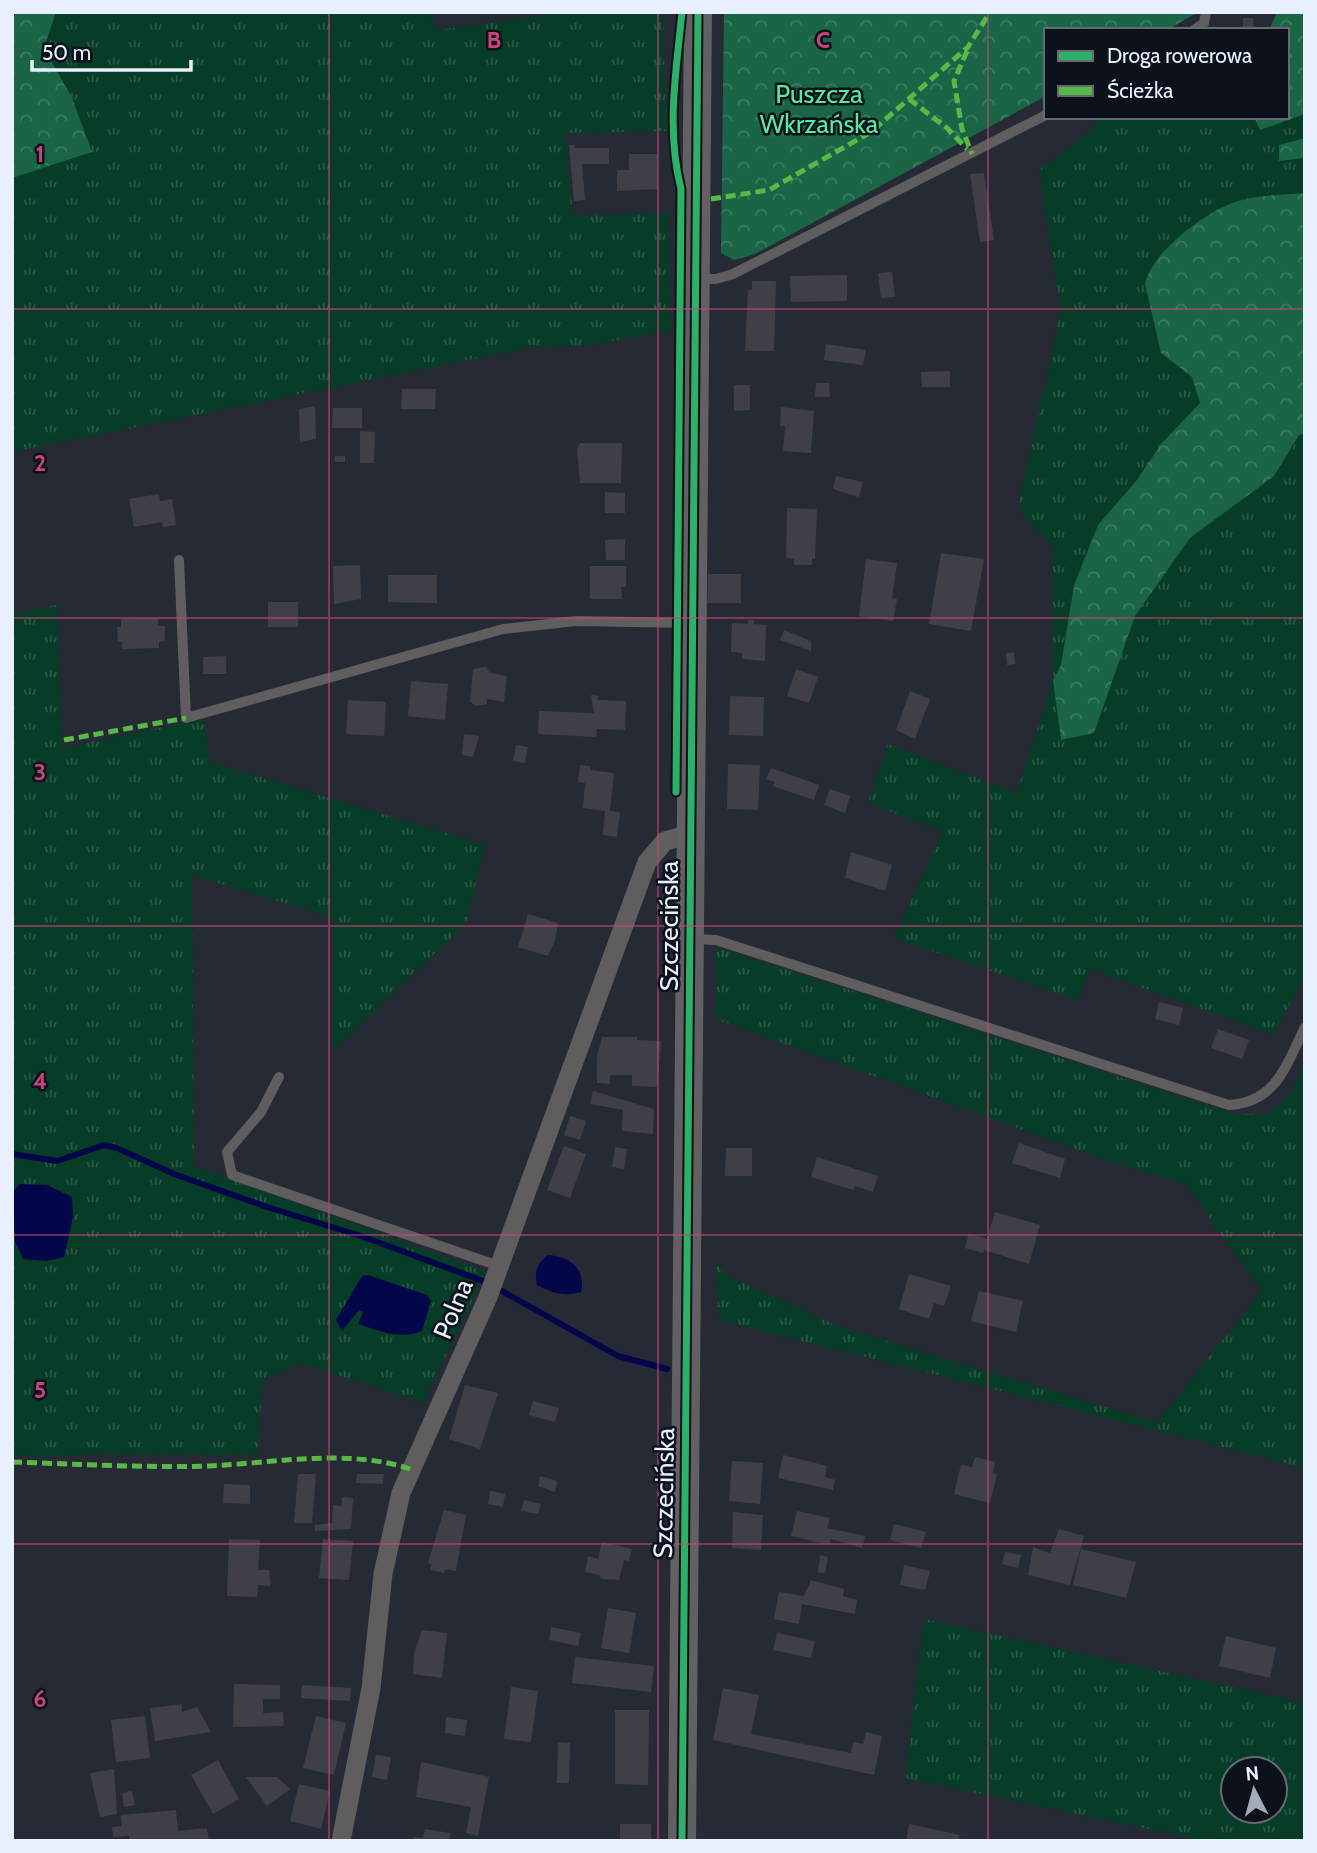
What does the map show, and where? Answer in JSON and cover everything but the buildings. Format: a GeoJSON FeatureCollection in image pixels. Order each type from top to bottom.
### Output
{"type":"FeatureCollection","features":[{"type":"Feature","properties":{"kind":"street","name":"Szczecińska"},"geometry":{"type":"LineString","coordinates":[[682,1841],[698,12]]}},
{"type":"Feature","properties":{"kind":"street","name":"Polna"},"geometry":{"type":"LineString","coordinates":[[341,1841],[370,1688],[392,1521],[410,1469],[499,1266],[647,862],[666,841],[691,834]]}},
{"type":"Feature","properties":{"kind":"lane"},"geometry":{"type":"LineString","coordinates":[[1197,28],[1204,23],[1206,12]]}},
{"type":"Feature","properties":{"kind":"lane"},"geometry":{"type":"LineString","coordinates":[[695,279],[716,279],[733,274],[1044,116]]}},
{"type":"Feature","properties":{"kind":"lane"},"geometry":{"type":"LineString","coordinates":[[179,560],[186,718],[503,629],[576,621],[692,623]]}},
{"type":"Feature","properties":{"kind":"lane"},"geometry":{"type":"LineString","coordinates":[[690,939],[716,940],[1229,1105],[1247,1104],[1272,1089],[1305,1027]]}},
{"type":"Feature","properties":{"kind":"lane"},"geometry":{"type":"LineString","coordinates":[[279,1077],[261,1112],[227,1152],[232,1175],[499,1266]]}},
{"type":"Feature","properties":{"kind":"green space"},"geometry":{"type":"Polygon","coordinates":[[[12,12],[56,12],[44,48],[72,98],[92,152],[12,178],[12,12]]]}},
{"type":"Feature","properties":{"kind":"green space"},"geometry":{"type":"Polygon","coordinates":[[[56,12],[426,12],[439,30],[567,12],[663,12],[666,131],[565,133],[573,216],[668,213],[671,330],[589,345],[527,348],[12,452],[12,178],[72,98],[44,48],[56,12]]]}},
{"type":"Feature","properties":{"kind":"green space","name":"Puszcza Wkrzańska"},"geometry":{"type":"Polygon","coordinates":[[[724,12],[1198,12],[1170,28],[1044,28],[1044,97],[755,254],[734,260],[721,253],[724,12]]]}},
{"type":"Feature","properties":{"kind":"green space"},"geometry":{"type":"Polygon","coordinates":[[[1277,12],[1305,12],[1305,114],[1260,130],[1255,119],[1289,119],[1289,28],[1270,28],[1277,12]]]}},
{"type":"Feature","properties":{"kind":"green space"},"geometry":{"type":"Polygon","coordinates":[[[1305,114],[1305,138],[1280,145],[1279,160],[1305,158],[1305,193],[1290,195],[1161,353],[1192,377],[1200,403],[1161,444],[1137,480],[1098,525],[1074,585],[1061,665],[1053,680],[1053,547],[1020,512],[1020,496],[1061,311],[1039,170],[1095,127],[1093,119],[1255,119],[1260,130],[1305,114]]]}},
{"type":"Feature","properties":{"kind":"green space"},"geometry":{"type":"Polygon","coordinates":[[[1305,138],[1305,158],[1279,161],[1279,145],[1305,138]]]}},
{"type":"Feature","properties":{"kind":"green space"},"geometry":{"type":"Polygon","coordinates":[[[1305,193],[1305,433],[1299,435],[1274,476],[1190,538],[1135,616],[1094,733],[1061,740],[1053,680],[1061,665],[1074,585],[1098,525],[1137,480],[1161,444],[1200,403],[1192,377],[1161,353],[1145,284],[1149,272],[1181,235],[1223,207],[1251,198],[1305,193]]]}},
{"type":"Feature","properties":{"kind":"green space"},"geometry":{"type":"Polygon","coordinates":[[[1305,433],[1305,975],[1274,1035],[1090,969],[1078,1000],[894,938],[943,831],[868,803],[888,744],[1017,793],[1053,680],[1094,733],[1135,616],[1190,538],[1274,476],[1299,435],[1305,433]]]}},
{"type":"Feature","properties":{"kind":"green space"},"geometry":{"type":"Polygon","coordinates":[[[57,605],[62,748],[203,719],[210,762],[485,845],[466,923],[333,1051],[334,918],[192,875],[194,1166],[486,1272],[423,1403],[302,1363],[263,1380],[257,1455],[12,1455],[12,614],[57,605]],[[13,1191],[15,1241],[64,1257],[73,1217],[72,1197],[13,1191]]]}},
{"type":"Feature","properties":{"kind":"green space"},"geometry":{"type":"Polygon","coordinates":[[[716,947],[1234,1114],[1269,1114],[1292,1091],[1305,1059],[1305,1468],[719,1320],[715,1258],[724,1274],[842,1328],[1157,1422],[1262,1291],[1185,1184],[1117,1164],[716,1019],[716,947]]]}},
{"type":"Feature","properties":{"kind":"green space"},"geometry":{"type":"Polygon","coordinates":[[[924,1619],[1305,1703],[1305,1841],[1206,1841],[905,1778],[924,1619]]]}},
{"type":"Feature","properties":{"kind":"shaded area"},"geometry":{"type":"Polygon","coordinates":[[[20,1184],[47,1185],[72,1197],[73,1217],[64,1257],[47,1261],[23,1259],[15,1241],[13,1191],[20,1184]]]}},
{"type":"Feature","properties":{"kind":"shaded area"},"geometry":{"type":"Polygon","coordinates":[[[548,1255],[564,1258],[575,1266],[581,1277],[581,1292],[558,1293],[537,1285],[537,1268],[548,1255]]]}},
{"type":"Feature","properties":{"kind":"shaded area"},"geometry":{"type":"Polygon","coordinates":[[[368,1275],[427,1295],[431,1301],[422,1331],[398,1335],[358,1324],[363,1312],[359,1310],[342,1331],[336,1320],[362,1276],[368,1275]]]}},
{"type":"Feature","properties":{"kind":"waterway"},"geometry":{"type":"LineString","coordinates":[[12,1154],[57,1161],[104,1145],[117,1148],[174,1174],[361,1236],[483,1281]]}},
{"type":"Feature","properties":{"kind":"waterway"},"geometry":{"type":"LineString","coordinates":[[502,1291],[618,1356],[667,1369]]}},
{"type":"Feature","properties":{"kind":"marked path"},"geometry":{"type":"LineString","coordinates":[[711,199],[769,190],[871,132],[968,47],[990,12]]}},
{"type":"Feature","properties":{"kind":"marked path"},"geometry":{"type":"LineString","coordinates":[[967,51],[954,81],[962,129],[972,154]]}},
{"type":"Feature","properties":{"kind":"marked path"},"geometry":{"type":"LineString","coordinates":[[909,99],[947,128],[967,149]]}},
{"type":"Feature","properties":{"kind":"marked path"},"geometry":{"type":"LineString","coordinates":[[64,740],[186,718]]}},
{"type":"Feature","properties":{"kind":"marked path"},"geometry":{"type":"LineString","coordinates":[[12,1462],[209,1466],[336,1458],[361,1459],[410,1469]]}},
{"type":"Feature","properties":{"kind":"cycle path"},"geometry":{"type":"LineString","coordinates":[[676,792],[681,189],[676,167],[673,123],[682,12]]}},
{"type":"Feature","properties":{"kind":"cycle path"},"geometry":{"type":"LineString","coordinates":[[682,1841],[698,12]]}}]}
